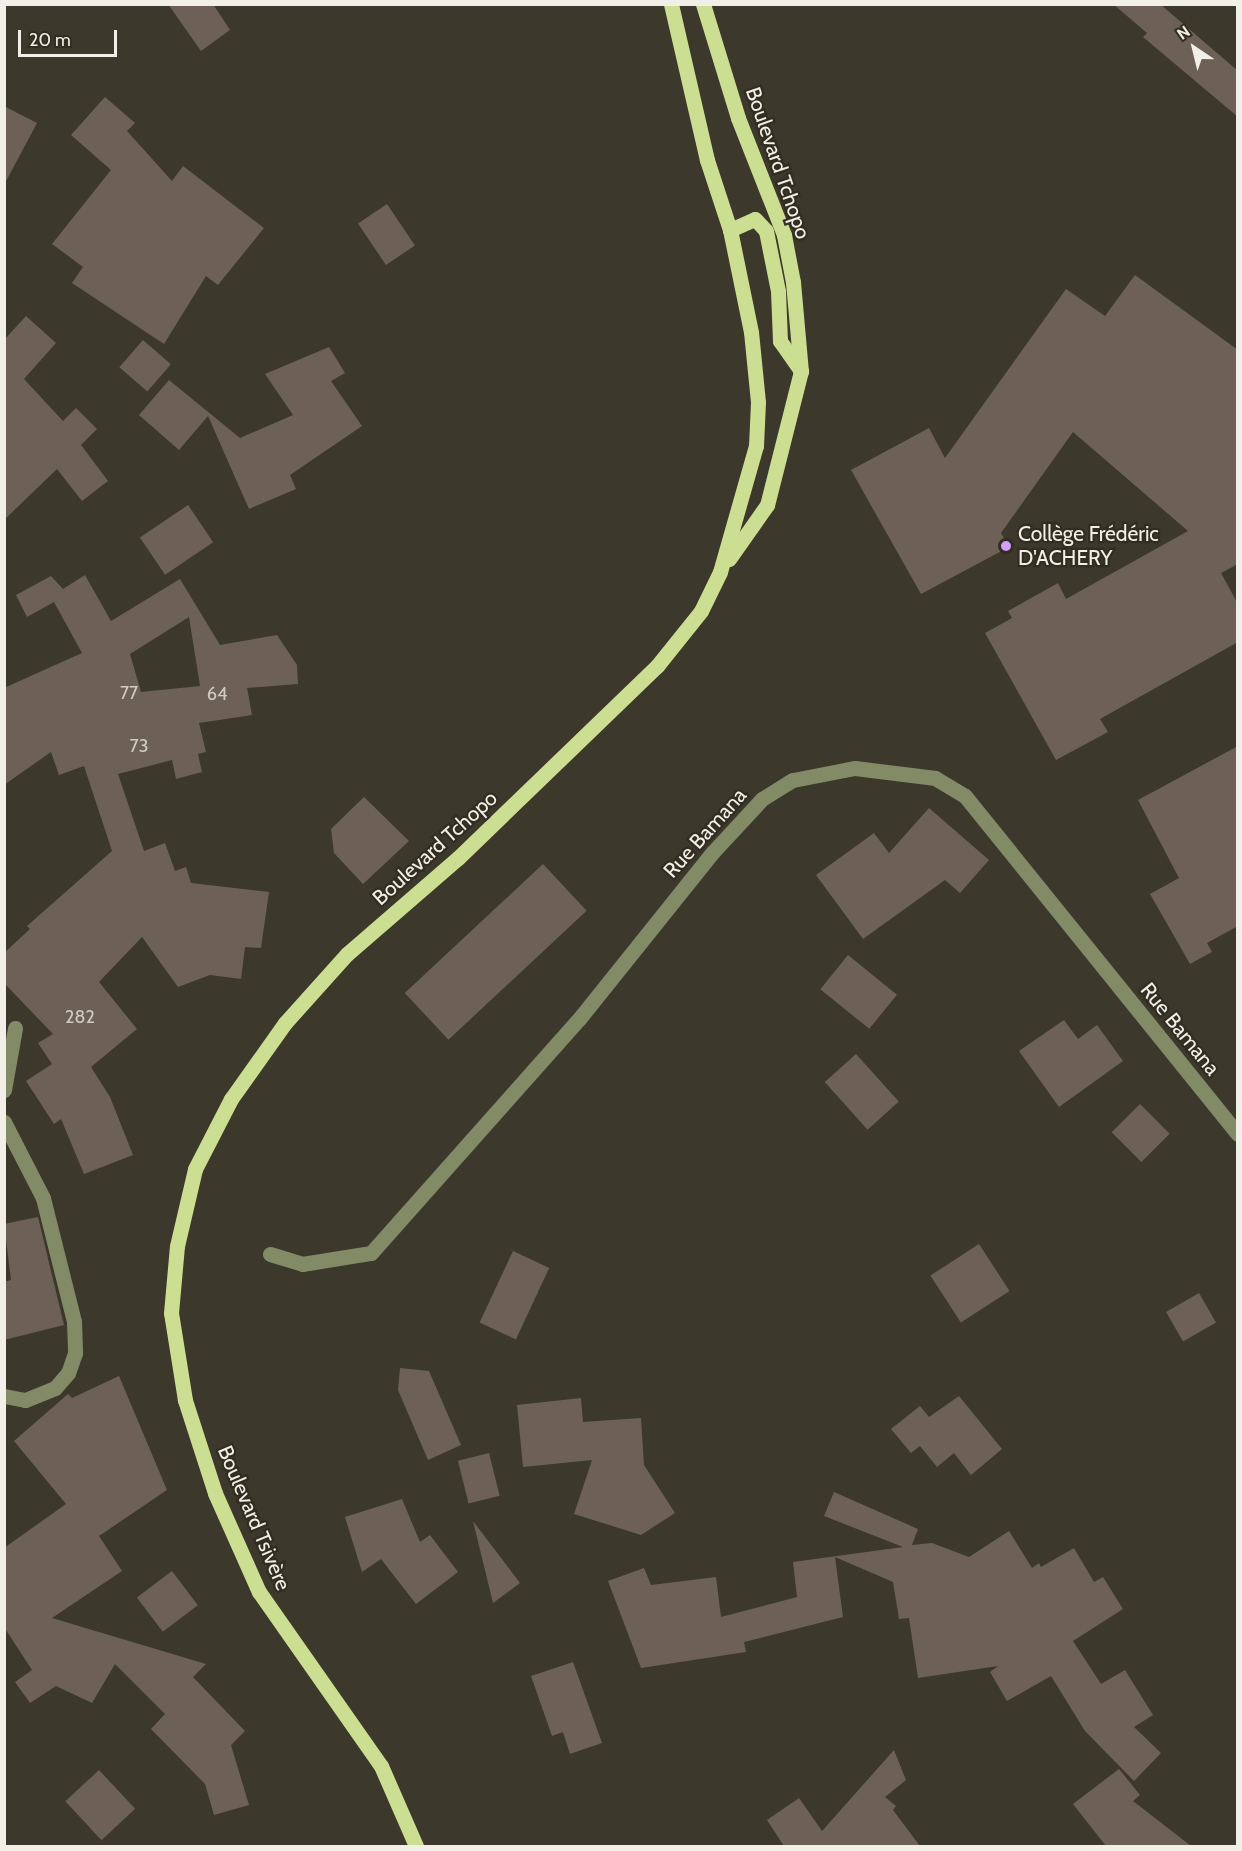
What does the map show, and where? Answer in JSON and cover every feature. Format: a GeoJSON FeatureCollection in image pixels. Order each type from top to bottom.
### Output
{"type":"FeatureCollection","features":[{"type":"Feature","properties":{"kind":"main road","name":"Boulevard Tchopo"},"geometry":{"type":"LineString","coordinates":[[195,1169],[231,1099],[285,1023],[347,954],[458,858],[657,666],[701,611],[720,572],[744,496],[756,446],[757,424],[751,332],[730,230],[707,160],[671,4]]}},
{"type":"Feature","properties":{"kind":"main road","name":"Boulevard Tchopo"},"geometry":{"type":"LineString","coordinates":[[703,4],[738,118],[784,235],[793,282],[801,371],[767,505],[720,572]]}},
{"type":"Feature","properties":{"kind":"main road"},"geometry":{"type":"LineString","coordinates":[[730,230],[755,219],[766,231],[778,291],[780,341],[801,371]]}},
{"type":"Feature","properties":{"kind":"main road","name":"Boulevard Tsivère"},"geometry":{"type":"LineString","coordinates":[[195,1169],[177,1246],[171,1313],[185,1400],[215,1493],[259,1592],[381,1766],[416,1846]]}},
{"type":"Feature","properties":{"kind":"street","name":"Rue Bamana"},"geometry":{"type":"LineString","coordinates":[[270,1254],[302,1264],[370,1253],[579,1018],[712,853],[762,800],[794,780],[855,768],[935,778],[965,796],[1238,1134]]}},
{"type":"Feature","properties":{"kind":"street"},"geometry":{"type":"LineString","coordinates":[[4,1090],[15,1028]]}},
{"type":"Feature","properties":{"kind":"street"},"geometry":{"type":"LineString","coordinates":[[4,1122],[43,1198],[72,1311],[75,1353],[68,1373],[55,1388],[25,1400],[4,1396]]}},
{"type":"Feature","properties":{"kind":"building"},"geometry":{"type":"Polygon","coordinates":[[[168,4],[213,4],[230,30],[201,51],[168,4]]]}},
{"type":"Feature","properties":{"kind":"building"},"geometry":{"type":"Polygon","coordinates":[[[1113,4],[1160,4],[1238,71],[1238,117],[1143,37],[1147,33],[1113,4]]]}},
{"type":"Feature","properties":{"kind":"building"},"geometry":{"type":"Polygon","coordinates":[[[105,97],[135,123],[127,131],[172,181],[183,166],[264,228],[218,285],[206,276],[164,344],[72,283],[83,267],[52,244],[111,170],[71,135],[105,97]]]}},
{"type":"Feature","properties":{"kind":"building"},"geometry":{"type":"Polygon","coordinates":[[[4,106],[37,123],[4,185],[4,106]]]}},
{"type":"Feature","properties":{"kind":"building"},"geometry":{"type":"Polygon","coordinates":[[[387,204],[415,245],[386,265],[358,224],[387,204]]]}},
{"type":"Feature","properties":{"kind":"building"},"geometry":{"type":"Polygon","coordinates":[[[1135,275],[1238,350],[1238,564],[1221,573],[1238,604],[1238,642],[1100,719],[1108,732],[1056,760],[985,633],[1012,618],[1008,611],[1058,583],[1066,599],[1188,531],[1073,432],[1001,533],[1009,547],[921,594],[851,470],[929,428],[945,458],[1066,289],[1105,316],[1135,275]]]}},
{"type":"Feature","properties":{"kind":"building"},"geometry":{"type":"Polygon","coordinates":[[[26,316],[56,343],[24,379],[63,421],[76,408],[97,429],[81,445],[108,481],[82,501],[57,469],[4,520],[4,340],[26,316]]]}},
{"type":"Feature","properties":{"kind":"building"},"geometry":{"type":"Polygon","coordinates":[[[143,340],[171,364],[147,391],[119,367],[143,340]]]}},
{"type":"Feature","properties":{"kind":"building"},"geometry":{"type":"Polygon","coordinates":[[[329,347],[345,373],[331,381],[362,426],[290,475],[296,489],[249,509],[208,416],[179,450],[139,415],[169,380],[240,438],[293,415],[265,374],[329,347]]]}},
{"type":"Feature","properties":{"kind":"building"},"geometry":{"type":"Polygon","coordinates":[[[188,505],[213,542],[165,575],[140,537],[188,505]]]}},
{"type":"Feature","properties":{"kind":"building"},"geometry":{"type":"Polygon","coordinates":[[[85,575],[111,621],[180,579],[220,645],[277,635],[297,665],[298,684],[247,688],[252,715],[199,723],[206,752],[198,754],[202,772],[176,779],[172,760],[118,774],[144,851],[165,843],[175,871],[186,867],[191,883],[269,892],[261,948],[245,947],[241,979],[210,975],[178,987],[142,937],[99,982],[137,1029],[91,1067],[110,1097],[133,1155],[84,1174],[61,1119],[54,1124],[26,1081],[52,1064],[38,1043],[53,1034],[4,983],[4,953],[30,929],[27,926],[112,851],[84,766],[59,775],[51,752],[4,785],[4,688],[82,653],[54,602],[27,617],[16,595],[51,576],[63,589],[85,575]],[[189,617],[130,654],[141,692],[200,686],[189,617]]]}},
{"type":"Feature","properties":{"kind":"building"},"geometry":{"type":"Polygon","coordinates":[[[1238,746],[1238,926],[1207,943],[1212,952],[1190,964],[1150,894],[1179,878],[1138,800],[1238,746]]]}},
{"type":"Feature","properties":{"kind":"building"},"geometry":{"type":"Polygon","coordinates":[[[364,797],[409,841],[363,884],[334,853],[331,829],[364,797]]]}},
{"type":"Feature","properties":{"kind":"building"},"geometry":{"type":"Polygon","coordinates":[[[929,808],[989,860],[960,893],[945,880],[863,939],[816,875],[874,833],[889,853],[929,808]]]}},
{"type":"Feature","properties":{"kind":"building"},"geometry":{"type":"Polygon","coordinates":[[[543,864],[587,911],[448,1040],[405,993],[543,864]]]}},
{"type":"Feature","properties":{"kind":"building"},"geometry":{"type":"Polygon","coordinates":[[[848,955],[897,995],[869,1029],[820,989],[848,955]]]}},
{"type":"Feature","properties":{"kind":"building"},"geometry":{"type":"Polygon","coordinates":[[[1064,1020],[1078,1039],[1097,1025],[1123,1061],[1059,1107],[1019,1051],[1064,1020]]]}},
{"type":"Feature","properties":{"kind":"building"},"geometry":{"type":"Polygon","coordinates":[[[856,1054],[899,1102],[868,1130],[825,1082],[856,1054]]]}},
{"type":"Feature","properties":{"kind":"building"},"geometry":{"type":"Polygon","coordinates":[[[1140,1104],[1170,1134],[1141,1162],[1112,1132],[1140,1104]]]}},
{"type":"Feature","properties":{"kind":"building"},"geometry":{"type":"Polygon","coordinates":[[[38,1217],[64,1325],[4,1340],[4,1282],[11,1280],[4,1224],[38,1217]]]}},
{"type":"Feature","properties":{"kind":"building"},"geometry":{"type":"Polygon","coordinates":[[[979,1244],[1009,1291],[961,1323],[930,1276],[979,1244]]]}},
{"type":"Feature","properties":{"kind":"building"},"geometry":{"type":"Polygon","coordinates":[[[513,1251],[549,1268],[516,1340],[480,1323],[513,1251]]]}},
{"type":"Feature","properties":{"kind":"building"},"geometry":{"type":"Polygon","coordinates":[[[1199,1293],[1216,1322],[1183,1341],[1166,1312],[1199,1293]]]}},
{"type":"Feature","properties":{"kind":"building"},"geometry":{"type":"Polygon","coordinates":[[[400,1368],[429,1371],[461,1445],[428,1460],[398,1390],[400,1368]]]}},
{"type":"Feature","properties":{"kind":"building"},"geometry":{"type":"Polygon","coordinates":[[[119,1376],[167,1490],[99,1536],[122,1571],[52,1618],[206,1664],[193,1677],[245,1731],[231,1745],[249,1805],[214,1815],[205,1784],[151,1729],[165,1714],[115,1664],[92,1703],[56,1686],[30,1703],[15,1682],[32,1670],[4,1627],[4,1548],[66,1504],[14,1441],[68,1394],[72,1398],[119,1376]]]}},
{"type":"Feature","properties":{"kind":"building"},"geometry":{"type":"Polygon","coordinates":[[[959,1396],[1002,1449],[971,1475],[954,1453],[937,1467],[920,1446],[911,1453],[891,1429],[920,1406],[929,1417],[959,1396]]]}},
{"type":"Feature","properties":{"kind":"building"},"geometry":{"type":"Polygon","coordinates":[[[581,1398],[583,1422],[641,1418],[644,1465],[675,1513],[641,1535],[574,1514],[592,1460],[523,1467],[517,1405],[581,1398]]]}},
{"type":"Feature","properties":{"kind":"building"},"geometry":{"type":"Polygon","coordinates":[[[489,1453],[500,1496],[469,1503],[458,1461],[489,1453]]]}},
{"type":"Feature","properties":{"kind":"building"},"geometry":{"type":"Polygon","coordinates":[[[834,1492],[918,1529],[912,1545],[932,1543],[969,1557],[1009,1531],[1032,1568],[1039,1563],[1041,1567],[1074,1548],[1094,1582],[1103,1577],[1123,1609],[1073,1641],[1101,1684],[1125,1670],[1153,1715],[1134,1727],[1161,1753],[1134,1781],[1085,1731],[1051,1676],[1007,1701],[990,1672],[998,1666],[918,1678],[909,1618],[899,1619],[893,1582],[835,1557],[843,1617],[744,1642],[746,1652],[641,1668],[608,1581],[644,1568],[651,1585],[716,1577],[721,1617],[797,1597],[793,1562],[903,1547],[824,1516],[834,1492]]]}},
{"type":"Feature","properties":{"kind":"building"},"geometry":{"type":"Polygon","coordinates":[[[402,1499],[420,1542],[430,1535],[458,1572],[416,1604],[381,1559],[362,1572],[345,1517],[402,1499]]]}},
{"type":"Feature","properties":{"kind":"building"},"geometry":{"type":"Polygon","coordinates":[[[473,1521],[520,1583],[493,1603],[473,1521]]]}},
{"type":"Feature","properties":{"kind":"building"},"geometry":{"type":"Polygon","coordinates":[[[172,1571],[198,1605],[163,1632],[137,1597],[172,1571]]]}},
{"type":"Feature","properties":{"kind":"building"},"geometry":{"type":"Polygon","coordinates":[[[573,1662],[602,1743],[570,1754],[563,1732],[552,1736],[531,1676],[573,1662]]]}},
{"type":"Feature","properties":{"kind":"building"},"geometry":{"type":"Polygon","coordinates":[[[894,1750],[906,1780],[885,1797],[896,1806],[893,1810],[920,1846],[784,1846],[767,1820],[799,1798],[822,1831],[894,1750]]]}},
{"type":"Feature","properties":{"kind":"building"},"geometry":{"type":"Polygon","coordinates":[[[1119,1769],[1140,1795],[1133,1801],[1191,1846],[1106,1846],[1073,1804],[1119,1769]]]}},
{"type":"Feature","properties":{"kind":"building"},"geometry":{"type":"Polygon","coordinates":[[[99,1770],[135,1809],[102,1840],[65,1801],[99,1770]]]}},
{"type":"Feature","properties":{"kind":"place","name":"Collège Frédéric D'ACHERY"},"geometry":{"type":"Point","coordinates":[1006,546]}}]}
